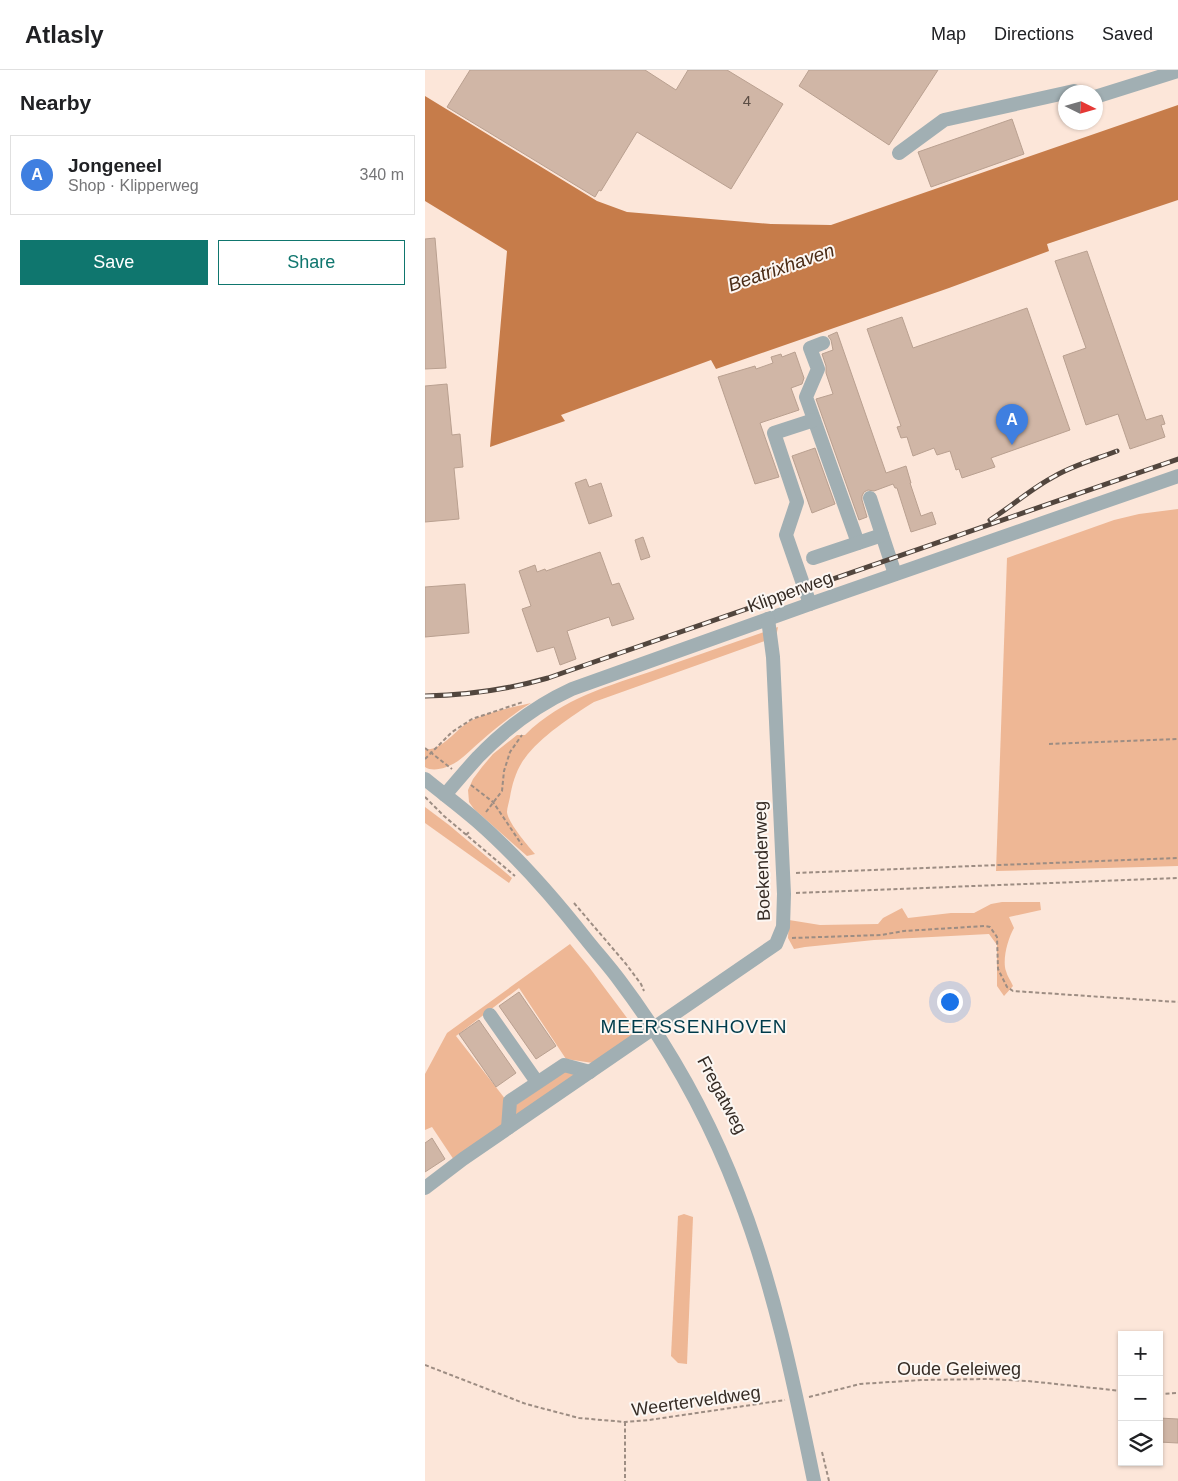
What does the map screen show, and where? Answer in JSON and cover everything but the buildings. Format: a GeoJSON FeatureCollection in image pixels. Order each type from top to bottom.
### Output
{"type":"FeatureCollection","features":[{"type":"Feature","properties":{"kind":"street"},"geometry":{"type":"LineString","coordinates":[[1103,95],[1178,70]]}},
{"type":"Feature","properties":{"kind":"street"},"geometry":{"type":"LineString","coordinates":[[899,154],[944,120],[1058,94]]}},
{"type":"Feature","properties":{"kind":"street"},"geometry":{"type":"LineString","coordinates":[[823,343],[810,348],[818,369],[806,397],[858,543]]}},
{"type":"Feature","properties":{"kind":"street"},"geometry":{"type":"LineString","coordinates":[[810,604],[786,535],[797,502],[774,433],[814,420]]}},
{"type":"Feature","properties":{"kind":"street","name":"Klipperweg"},"geometry":{"type":"LineString","coordinates":[[445,795],[479,756],[515,724],[545,702],[586,684],[1178,476]]}},
{"type":"Feature","properties":{"kind":"street"},"geometry":{"type":"LineString","coordinates":[[870,498],[895,574]]}},
{"type":"Feature","properties":{"kind":"street"},"geometry":{"type":"LineString","coordinates":[[813,558],[882,535]]}},
{"type":"Feature","properties":{"kind":"street","name":"Boekenderweg"},"geometry":{"type":"LineString","coordinates":[[425,1188],[463,1159],[776,944],[783,927],[784,894],[773,657],[767,619]]}},
{"type":"Feature","properties":{"kind":"street","name":"Fregatweg"},"geometry":{"type":"LineString","coordinates":[[425,779],[478,822],[535,877],[620,980],[679,1072],[703,1116],[738,1193],[769,1286],[797,1399],[814,1481]]}},
{"type":"Feature","properties":{"kind":"street"},"geometry":{"type":"LineString","coordinates":[[490,1015],[537,1082]]}},
{"type":"Feature","properties":{"kind":"street"},"geometry":{"type":"LineString","coordinates":[[508,1128],[510,1101],[537,1082],[564,1065],[590,1072]]}},
{"type":"Feature","properties":{"kind":"path"},"geometry":{"type":"LineString","coordinates":[[425,759],[452,732],[472,719],[526,701]]}},
{"type":"Feature","properties":{"kind":"path"},"geometry":{"type":"LineString","coordinates":[[493,802],[502,791],[504,771],[510,752],[523,734]]}},
{"type":"Feature","properties":{"kind":"path"},"geometry":{"type":"LineString","coordinates":[[1049,744],[1178,739]]}},
{"type":"Feature","properties":{"kind":"path"},"geometry":{"type":"LineString","coordinates":[[425,748],[493,802],[524,849]]}},
{"type":"Feature","properties":{"kind":"path"},"geometry":{"type":"LineString","coordinates":[[425,797],[444,816],[517,878]]}},
{"type":"Feature","properties":{"kind":"path"},"geometry":{"type":"LineString","coordinates":[[782,873],[1178,858]]}},
{"type":"Feature","properties":{"kind":"path"},"geometry":{"type":"LineString","coordinates":[[784,894],[1178,878]]}},
{"type":"Feature","properties":{"kind":"path"},"geometry":{"type":"LineString","coordinates":[[571,900],[626,964],[641,984],[644,992]]}},
{"type":"Feature","properties":{"kind":"path"},"geometry":{"type":"LineString","coordinates":[[780,936],[791,938],[881,935],[904,931],[985,926],[990,927],[997,937],[998,969],[1007,987],[1013,991],[1178,1002]]}},
{"type":"Feature","properties":{"kind":"path"},"geometry":{"type":"LineString","coordinates":[[425,1365],[526,1404],[579,1418],[625,1422]]}},
{"type":"Feature","properties":{"kind":"path","name":"Oude Geleiweg"},"geometry":{"type":"LineString","coordinates":[[797,1399],[859,1384],[930,1380],[1018,1380],[1118,1391]]}},
{"type":"Feature","properties":{"kind":"path"},"geometry":{"type":"LineString","coordinates":[[1163,1394],[1178,1393]]}},
{"type":"Feature","properties":{"kind":"path","name":"Weerterveldweg"},"geometry":{"type":"LineString","coordinates":[[625,1481],[625,1422],[797,1399]]}},
{"type":"Feature","properties":{"kind":"path"},"geometry":{"type":"LineString","coordinates":[[822,1453],[829,1481]]}},
{"type":"Feature","properties":{"kind":"shaded area"},"geometry":{"type":"Polygon","coordinates":[[[1178,509],[1178,866],[996,871],[1007,558],[1114,520],[1139,514],[1178,509]]]}},
{"type":"Feature","properties":{"kind":"shaded area"},"geometry":{"type":"Polygon","coordinates":[[[778,627],[776,637],[594,702],[547,735],[531,750],[517,771],[507,812],[514,828],[535,854],[527,856],[474,809],[469,802],[468,790],[473,779],[493,754],[517,735],[525,735],[539,722],[570,702],[587,694],[778,627]]]}},
{"type":"Feature","properties":{"kind":"shaded area"},"geometry":{"type":"Polygon","coordinates":[[[531,703],[505,721],[454,763],[437,769],[425,767],[425,749],[431,749],[442,744],[467,723],[490,713],[531,703]]]}},
{"type":"Feature","properties":{"kind":"shaded area"},"geometry":{"type":"Polygon","coordinates":[[[425,807],[512,878],[509,883],[425,823],[425,807]]]}},
{"type":"Feature","properties":{"kind":"shaded area"},"geometry":{"type":"Polygon","coordinates":[[[1002,902],[1040,902],[1041,910],[1009,917],[1014,928],[1006,949],[1005,966],[1013,986],[1004,996],[997,986],[997,945],[989,934],[874,940],[794,949],[788,938],[789,920],[820,925],[878,924],[883,918],[902,908],[908,918],[951,913],[974,913],[991,904],[1002,902]]]}},
{"type":"Feature","properties":{"kind":"shaded area"},"geometry":{"type":"Polygon","coordinates":[[[570,944],[636,1030],[629,1038],[593,1063],[566,1059],[519,988],[456,1036],[506,1100],[505,1124],[454,1160],[432,1127],[425,1130],[425,1074],[447,1033],[570,944]]]}},
{"type":"Feature","properties":{"kind":"shaded area"},"geometry":{"type":"Polygon","coordinates":[[[568,1069],[582,1073],[513,1120],[513,1107],[568,1069]]]}},
{"type":"Feature","properties":{"kind":"shaded area"},"geometry":{"type":"Polygon","coordinates":[[[684,1214],[693,1217],[687,1364],[678,1363],[671,1356],[678,1216],[684,1214]]]}},
{"type":"Feature","properties":{"kind":"water","name":"Beatrixhaven"},"geometry":{"type":"Polygon","coordinates":[[[425,96],[597,201],[627,212],[771,224],[831,225],[1178,105],[1178,200],[1047,244],[1049,251],[949,288],[716,369],[711,360],[561,415],[565,421],[490,447],[507,251],[425,201],[425,96]]]}},
{"type":"Feature","properties":{"kind":"railway"},"geometry":{"type":"LineString","coordinates":[[990,520],[1038,486],[1062,472],[1117,451]]}},
{"type":"Feature","properties":{"kind":"railway"},"geometry":{"type":"LineString","coordinates":[[425,696],[487,691],[548,678],[1178,459]]}},
{"type":"Feature","properties":{"kind":"place","name":"Jongeneel"},"geometry":{"type":"Point","coordinates":[1012,445]}},
{"type":"Feature","properties":{"kind":"district","name":"MEERSSENHOVEN"},"geometry":{"type":"Point","coordinates":[694,1026]}}]}
